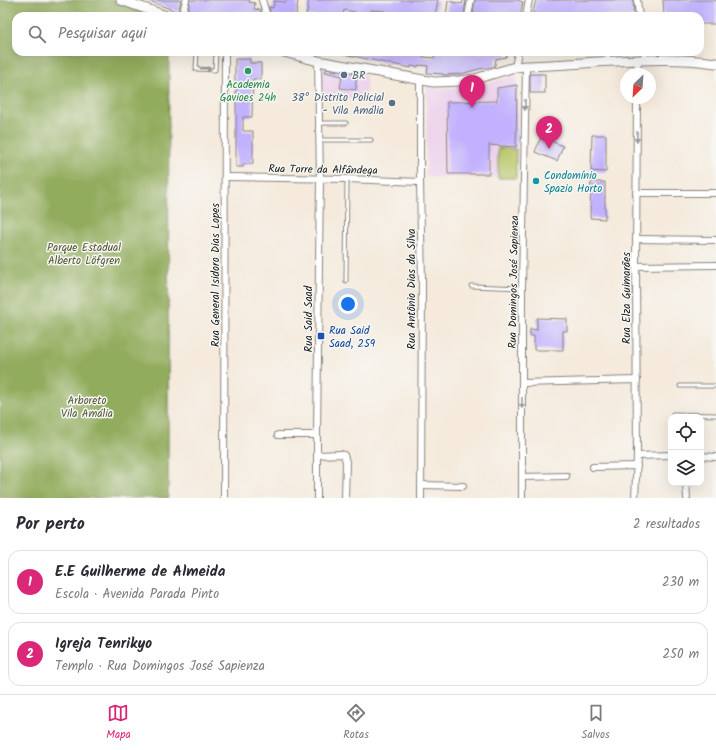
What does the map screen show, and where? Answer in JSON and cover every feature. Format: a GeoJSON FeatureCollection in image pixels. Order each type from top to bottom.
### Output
{"type":"FeatureCollection","features":[{"type":"Feature","properties":{"kind":"main road"},"geometry":{"type":"LineString","coordinates":[[121,0],[155,12]]}},
{"type":"Feature","properties":{"kind":"main road"},"geometry":{"type":"LineString","coordinates":[[299,56],[318,61],[434,82],[475,79],[526,66],[642,57],[701,60],[716,63]]}},
{"type":"Feature","properties":{"kind":"street"},"geometry":{"type":"LineString","coordinates":[[183,12],[186,0]]}},
{"type":"Feature","properties":{"kind":"street"},"geometry":{"type":"LineString","coordinates":[[262,0],[266,12]]}},
{"type":"Feature","properties":{"kind":"street"},"geometry":{"type":"LineString","coordinates":[[468,12],[469,0]]}},
{"type":"Feature","properties":{"kind":"street"},"geometry":{"type":"LineString","coordinates":[[527,12],[529,0]]}},
{"type":"Feature","properties":{"kind":"street"},"geometry":{"type":"LineString","coordinates":[[637,0],[638,12]]}},
{"type":"Feature","properties":{"kind":"street","name":"Rua General Isidoro Dias Lopes"},"geometry":{"type":"LineString","coordinates":[[224,498],[225,56]]}},
{"type":"Feature","properties":{"kind":"street"},"geometry":{"type":"LineString","coordinates":[[515,68],[517,56]]}},
{"type":"Feature","properties":{"kind":"street"},"geometry":{"type":"LineString","coordinates":[[639,68],[642,57]]}},
{"type":"Feature","properties":{"kind":"street","name":"Rua Said Saad"},"geometry":{"type":"LineString","coordinates":[[317,498],[320,179],[318,61]]}},
{"type":"Feature","properties":{"kind":"street","name":"Rua Domingos José Sapienza"},"geometry":{"type":"LineString","coordinates":[[522,498],[522,288],[526,66]]}},
{"type":"Feature","properties":{"kind":"street","name":"Rua Antônio Dias da Silva"},"geometry":{"type":"LineString","coordinates":[[420,80],[422,283],[421,498]]}},
{"type":"Feature","properties":{"kind":"street","name":"Rua Elza Guimarães"},"geometry":{"type":"LineString","coordinates":[[635,498],[637,466],[637,104]]}},
{"type":"Feature","properties":{"kind":"street","name":"Rua Torre da Alfândega"},"geometry":{"type":"LineString","coordinates":[[225,177],[420,182]]}},
{"type":"Feature","properties":{"kind":"street"},"geometry":{"type":"LineString","coordinates":[[636,193],[716,193]]}},
{"type":"Feature","properties":{"kind":"street"},"geometry":{"type":"LineString","coordinates":[[636,239],[716,240]]}},
{"type":"Feature","properties":{"kind":"street"},"geometry":{"type":"LineString","coordinates":[[636,266],[716,265]]}},
{"type":"Feature","properties":{"kind":"street"},"geometry":{"type":"LineString","coordinates":[[522,383],[637,380]]}},
{"type":"Feature","properties":{"kind":"street"},"geometry":{"type":"LineString","coordinates":[[278,434],[317,436]]}},
{"type":"Feature","properties":{"kind":"street"},"geometry":{"type":"LineString","coordinates":[[317,455],[344,455],[346,462],[345,498]]}},
{"type":"Feature","properties":{"kind":"street"},"geometry":{"type":"LineString","coordinates":[[637,456],[668,455]]}},
{"type":"Feature","properties":{"kind":"street"},"geometry":{"type":"LineString","coordinates":[[704,456],[716,456]]}},
{"type":"Feature","properties":{"kind":"street"},"geometry":{"type":"LineString","coordinates":[[593,467],[637,466]]}},
{"type":"Feature","properties":{"kind":"street"},"geometry":{"type":"LineString","coordinates":[[522,477],[566,476]]}},
{"type":"Feature","properties":{"kind":"street"},"geometry":{"type":"LineString","coordinates":[[421,485],[464,486]]}},
{"type":"Feature","properties":{"kind":"street"},"geometry":{"type":"LineString","coordinates":[[686,486],[686,498]]}},
{"type":"Feature","properties":{"kind":"lane"},"geometry":{"type":"LineString","coordinates":[[197,56],[196,69],[215,70],[216,56]]}},
{"type":"Feature","properties":{"kind":"lane"},"geometry":{"type":"LineString","coordinates":[[319,124],[346,123]]}},
{"type":"Feature","properties":{"kind":"lane"},"geometry":{"type":"LineString","coordinates":[[319,140],[371,140]]}},
{"type":"Feature","properties":{"kind":"lane"},"geometry":{"type":"LineString","coordinates":[[346,281],[347,179]]}},
{"type":"Feature","properties":{"kind":"lane"},"geometry":{"type":"LineString","coordinates":[[471,286],[522,288]]}},
{"type":"Feature","properties":{"kind":"lane"},"geometry":{"type":"LineString","coordinates":[[680,386],[716,386]]}},
{"type":"Feature","properties":{"kind":"lane"},"geometry":{"type":"LineString","coordinates":[[704,415],[716,415]]}},
{"type":"Feature","properties":{"kind":"shaded area"},"geometry":{"type":"Polygon","coordinates":[[[322,66],[366,75],[366,101],[322,96],[322,66]]]}},
{"type":"Feature","properties":{"kind":"shaded area"},"geometry":{"type":"Polygon","coordinates":[[[514,76],[517,79],[516,178],[426,177],[427,87],[447,88],[473,86],[514,76]]]}},
{"type":"Feature","properties":{"kind":"green space","name":"Parque Estadual Alberto Löfgren"},"geometry":{"type":"Polygon","coordinates":[[[0,0],[112,0],[147,12],[12,12],[12,56],[169,56],[168,498],[0,498],[0,0]]]}},
{"type":"Feature","properties":{"kind":"green space"},"geometry":{"type":"Polygon","coordinates":[[[498,148],[516,149],[516,178],[498,178],[498,148]]]}},
{"type":"Feature","properties":{"kind":"building"},"geometry":{"type":"Polygon","coordinates":[[[147,0],[181,0],[178,12],[147,0]]]}},
{"type":"Feature","properties":{"kind":"building"},"geometry":{"type":"Polygon","coordinates":[[[190,0],[250,0],[249,2],[255,3],[254,9],[260,10],[261,12],[191,12],[187,12],[190,0]]]}},
{"type":"Feature","properties":{"kind":"building"},"geometry":{"type":"Polygon","coordinates":[[[287,0],[298,0],[296,12],[270,12],[269,7],[273,8],[274,1],[286,2],[287,0]]]}},
{"type":"Feature","properties":{"kind":"building"},"geometry":{"type":"Polygon","coordinates":[[[309,0],[438,0],[436,12],[385,12],[371,10],[371,12],[355,12],[344,10],[344,12],[307,12],[309,0]]]}},
{"type":"Feature","properties":{"kind":"building"},"geometry":{"type":"Polygon","coordinates":[[[463,0],[466,0],[464,12],[447,12],[448,1],[462,4],[463,0]]]}},
{"type":"Feature","properties":{"kind":"building"},"geometry":{"type":"Polygon","coordinates":[[[475,0],[517,0],[523,2],[521,12],[474,12],[475,0]]]}},
{"type":"Feature","properties":{"kind":"building"},"geometry":{"type":"Polygon","coordinates":[[[536,0],[633,0],[634,12],[533,12],[536,0]]]}},
{"type":"Feature","properties":{"kind":"building"},"geometry":{"type":"Polygon","coordinates":[[[663,0],[716,0],[716,24],[704,24],[704,12],[664,12],[663,0]]]}},
{"type":"Feature","properties":{"kind":"building"},"geometry":{"type":"Polygon","coordinates":[[[353,56],[423,56],[434,58],[434,56],[506,56],[496,59],[494,67],[461,74],[443,75],[427,73],[428,66],[418,65],[418,67],[411,66],[411,68],[353,56]]]}},
{"type":"Feature","properties":{"kind":"building"},"geometry":{"type":"Polygon","coordinates":[[[235,59],[250,59],[250,63],[261,63],[261,79],[253,79],[252,117],[243,117],[243,131],[253,131],[253,164],[243,164],[243,167],[236,167],[235,59]]]}},
{"type":"Feature","properties":{"kind":"building"},"geometry":{"type":"Polygon","coordinates":[[[326,69],[359,75],[358,79],[356,78],[356,90],[340,88],[342,76],[325,72],[326,69]]]}},
{"type":"Feature","properties":{"kind":"building"},"geometry":{"type":"Polygon","coordinates":[[[530,74],[545,74],[545,93],[530,93],[530,74]]]}},
{"type":"Feature","properties":{"kind":"building"},"geometry":{"type":"Polygon","coordinates":[[[517,85],[516,147],[489,145],[489,174],[448,174],[447,102],[497,101],[497,88],[517,85]]]}},
{"type":"Feature","properties":{"kind":"building"},"geometry":{"type":"Polygon","coordinates":[[[592,135],[606,135],[606,172],[591,171],[592,135]]]}},
{"type":"Feature","properties":{"kind":"building"},"geometry":{"type":"Polygon","coordinates":[[[541,137],[563,146],[557,161],[535,152],[541,137]]]}},
{"type":"Feature","properties":{"kind":"building"},"geometry":{"type":"Polygon","coordinates":[[[591,182],[605,182],[605,219],[590,218],[591,182]]]}},
{"type":"Feature","properties":{"kind":"building"},"geometry":{"type":"Polygon","coordinates":[[[537,318],[567,319],[567,331],[563,331],[563,350],[534,350],[534,336],[530,336],[530,329],[537,330],[537,318]]]}},
{"type":"Feature","properties":{"kind":"place","name":"Academia Gavioes 24h"},"geometry":{"type":"Point","coordinates":[248,71]}},
{"type":"Feature","properties":{"kind":"place","name":"BR"},"geometry":{"type":"Point","coordinates":[344,75]}},
{"type":"Feature","properties":{"kind":"place","name":"38º Distrito Policial - Vila Amália"},"geometry":{"type":"Point","coordinates":[392,103]}},
{"type":"Feature","properties":{"kind":"place","name":"E.E Guilherme de Almeida"},"geometry":{"type":"Point","coordinates":[472,108]}},
{"type":"Feature","properties":{"kind":"place","name":"Igreja Tenrikyo"},"geometry":{"type":"Point","coordinates":[549,149]}},
{"type":"Feature","properties":{"kind":"place","name":"Condomínio Spazio Horto"},"geometry":{"type":"Point","coordinates":[536,181]}},
{"type":"Feature","properties":{"kind":"place","name":"Rua Said Saad, 259"},"geometry":{"type":"Point","coordinates":[321,336]}},
{"type":"Feature","properties":{"kind":"park label","name":"Arboreto Vila Amália"},"geometry":{"type":"Point","coordinates":[87,406]}}]}
